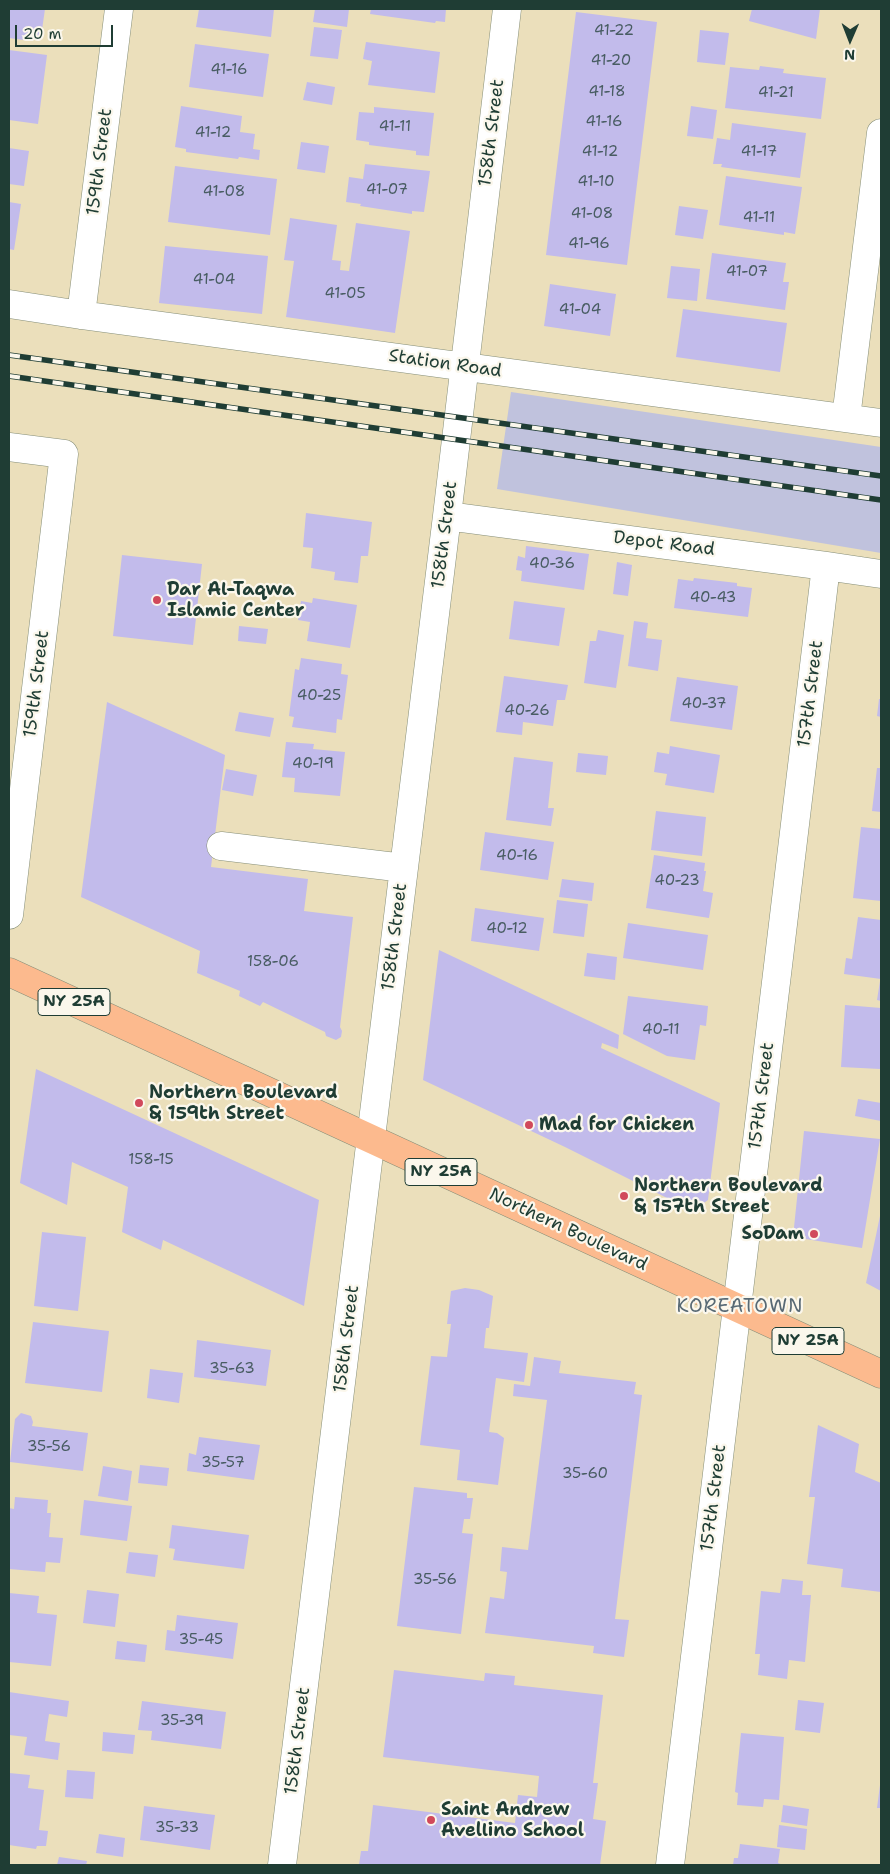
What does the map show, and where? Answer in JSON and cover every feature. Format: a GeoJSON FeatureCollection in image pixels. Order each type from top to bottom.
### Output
{"type":"FeatureCollection","features":[{"type":"Feature","properties":{"kind":"main road","name":"Northern Boulevard"},"geometry":{"type":"LineString","coordinates":[[9,972],[881,1374]]}},
{"type":"Feature","properties":{"kind":"street","name":"159th Street"},"geometry":{"type":"LineString","coordinates":[[81,316],[119,9]]}},
{"type":"Feature","properties":{"kind":"street","name":"158th Street"},"geometry":{"type":"LineString","coordinates":[[282,1865],[507,9]]}},
{"type":"Feature","properties":{"kind":"street"},"geometry":{"type":"LineString","coordinates":[[846,418],[881,133]]}},
{"type":"Feature","properties":{"kind":"street","name":"Station Road"},"geometry":{"type":"LineString","coordinates":[[9,304],[81,316],[881,423]]}},
{"type":"Feature","properties":{"kind":"street","name":"159th Street"},"geometry":{"type":"LineString","coordinates":[[9,446],[64,454],[9,915]]}},
{"type":"Feature","properties":{"kind":"street","name":"Depot Road"},"geometry":{"type":"LineString","coordinates":[[447,516],[881,574]]}},
{"type":"Feature","properties":{"kind":"street","name":"157th Street"},"geometry":{"type":"LineString","coordinates":[[670,1865],[826,566]]}},
{"type":"Feature","properties":{"kind":"street"},"geometry":{"type":"LineString","coordinates":[[222,846],[404,868]]}},
{"type":"Feature","properties":{"kind":"shaded area"},"geometry":{"type":"Polygon","coordinates":[[[511,392],[881,447],[881,553],[497,489],[511,392]]]}},
{"type":"Feature","properties":{"kind":"building"},"geometry":{"type":"Polygon","coordinates":[[[9,9],[45,9],[41,37],[31,35],[31,41],[9,38],[9,9]]]}},
{"type":"Feature","properties":{"kind":"building"},"geometry":{"type":"Polygon","coordinates":[[[199,9],[274,9],[271,37],[196,27],[199,9]]]}},
{"type":"Feature","properties":{"kind":"building"},"geometry":{"type":"Polygon","coordinates":[[[315,9],[349,9],[347,27],[313,22],[315,9]]]}},
{"type":"Feature","properties":{"kind":"building"},"geometry":{"type":"Polygon","coordinates":[[[371,9],[446,9],[445,22],[436,21],[435,23],[370,14],[371,9]]]}},
{"type":"Feature","properties":{"kind":"building"},"geometry":{"type":"Polygon","coordinates":[[[752,9],[820,9],[816,39],[749,21],[752,9]]]}},
{"type":"Feature","properties":{"kind":"building"},"geometry":{"type":"Polygon","coordinates":[[[576,12],[657,22],[627,265],[546,255],[576,12]]]}},
{"type":"Feature","properties":{"kind":"building"},"geometry":{"type":"Polygon","coordinates":[[[314,27],[342,30],[338,59],[310,56],[314,27]]]}},
{"type":"Feature","properties":{"kind":"building"},"geometry":{"type":"Polygon","coordinates":[[[700,30],[729,33],[725,65],[697,62],[700,30]]]}},
{"type":"Feature","properties":{"kind":"building"},"geometry":{"type":"Polygon","coordinates":[[[366,42],[440,52],[435,93],[368,85],[372,61],[363,59],[366,42]]]}},
{"type":"Feature","properties":{"kind":"building"},"geometry":{"type":"Polygon","coordinates":[[[195,44],[269,54],[263,97],[189,87],[195,44]]]}},
{"type":"Feature","properties":{"kind":"building"},"geometry":{"type":"Polygon","coordinates":[[[9,50],[47,55],[38,124],[9,120],[9,50]]]}},
{"type":"Feature","properties":{"kind":"building"},"geometry":{"type":"Polygon","coordinates":[[[760,66],[784,69],[783,73],[826,78],[821,119],[725,108],[730,67],[759,70],[760,66]]]}},
{"type":"Feature","properties":{"kind":"building"},"geometry":{"type":"Polygon","coordinates":[[[307,82],[335,87],[332,105],[303,100],[307,82]]]}},
{"type":"Feature","properties":{"kind":"building"},"geometry":{"type":"Polygon","coordinates":[[[181,106],[242,116],[240,132],[255,134],[253,149],[260,150],[259,160],[186,152],[186,149],[175,147],[181,106]]]}},
{"type":"Feature","properties":{"kind":"building"},"geometry":{"type":"Polygon","coordinates":[[[691,106],[717,110],[713,139],[687,136],[691,106]]]}},
{"type":"Feature","properties":{"kind":"building"},"geometry":{"type":"Polygon","coordinates":[[[374,107],[434,113],[429,156],[416,155],[416,151],[369,145],[369,142],[356,140],[359,112],[374,113],[374,107]]]}},
{"type":"Feature","properties":{"kind":"building"},"geometry":{"type":"Polygon","coordinates":[[[732,123],[806,133],[800,178],[721,167],[722,164],[713,164],[717,138],[730,140],[732,123]]]}},
{"type":"Feature","properties":{"kind":"building"},"geometry":{"type":"Polygon","coordinates":[[[301,142],[329,146],[325,173],[297,169],[301,142]]]}},
{"type":"Feature","properties":{"kind":"building"},"geometry":{"type":"Polygon","coordinates":[[[9,148],[29,151],[24,186],[9,184],[9,148]]]}},
{"type":"Feature","properties":{"kind":"building"},"geometry":{"type":"Polygon","coordinates":[[[365,164],[430,171],[424,212],[412,211],[412,214],[346,202],[349,177],[363,179],[365,164]]]}},
{"type":"Feature","properties":{"kind":"building"},"geometry":{"type":"Polygon","coordinates":[[[175,166],[277,179],[270,235],[168,222],[175,166]]]}},
{"type":"Feature","properties":{"kind":"building"},"geometry":{"type":"Polygon","coordinates":[[[726,176],[802,187],[795,234],[784,232],[784,235],[719,225],[726,176]]]}},
{"type":"Feature","properties":{"kind":"building"},"geometry":{"type":"Polygon","coordinates":[[[9,202],[21,204],[14,250],[9,249],[9,202]]]}},
{"type":"Feature","properties":{"kind":"building"},"geometry":{"type":"Polygon","coordinates":[[[679,206],[708,210],[703,239],[675,235],[679,206]]]}},
{"type":"Feature","properties":{"kind":"building"},"geometry":{"type":"Polygon","coordinates":[[[290,218],[337,225],[332,260],[341,261],[340,270],[349,271],[356,223],[410,231],[395,333],[286,317],[294,261],[284,260],[290,218]]]}},
{"type":"Feature","properties":{"kind":"building"},"geometry":{"type":"Polygon","coordinates":[[[165,246],[268,256],[262,314],[159,303],[165,246]]]}},
{"type":"Feature","properties":{"kind":"building"},"geometry":{"type":"Polygon","coordinates":[[[712,253],[786,263],[783,282],[789,282],[785,310],[706,299],[712,253]]]}},
{"type":"Feature","properties":{"kind":"building"},"geometry":{"type":"Polygon","coordinates":[[[671,266],[700,269],[697,301],[667,298],[671,266]]]}},
{"type":"Feature","properties":{"kind":"building"},"geometry":{"type":"Polygon","coordinates":[[[550,284],[616,294],[610,336],[544,326],[550,284]]]}},
{"type":"Feature","properties":{"kind":"building"},"geometry":{"type":"Polygon","coordinates":[[[683,309],[787,323],[780,372],[676,357],[683,309]]]}},
{"type":"Feature","properties":{"kind":"building"},"geometry":{"type":"Polygon","coordinates":[[[306,513],[372,522],[368,556],[361,556],[358,583],[334,580],[335,572],[311,568],[313,548],[303,547],[306,513]]]}},
{"type":"Feature","properties":{"kind":"building"},"geometry":{"type":"Polygon","coordinates":[[[526,546],[589,554],[584,590],[521,581],[522,571],[516,570],[518,556],[525,558],[526,546]]]}},
{"type":"Feature","properties":{"kind":"building","name":"Dar Al-Taqwa Islamic Center"},"geometry":{"type":"Polygon","coordinates":[[[122,555],[202,564],[193,645],[113,636],[122,555]]]}},
{"type":"Feature","properties":{"kind":"building"},"geometry":{"type":"Polygon","coordinates":[[[617,562],[632,565],[628,596],[613,594],[617,562]]]}},
{"type":"Feature","properties":{"kind":"building"},"geometry":{"type":"Polygon","coordinates":[[[694,578],[737,583],[737,586],[752,588],[748,617],[674,608],[678,579],[693,581],[694,578]]]}},
{"type":"Feature","properties":{"kind":"building"},"geometry":{"type":"Polygon","coordinates":[[[313,598],[357,605],[350,648],[307,641],[310,622],[298,620],[301,601],[312,603],[313,598]]]}},
{"type":"Feature","properties":{"kind":"building"},"geometry":{"type":"Polygon","coordinates":[[[514,601],[565,608],[559,646],[509,639],[514,601]]]}},
{"type":"Feature","properties":{"kind":"building"},"geometry":{"type":"Polygon","coordinates":[[[634,621],[648,623],[646,638],[662,640],[658,671],[628,666],[634,621]]]}},
{"type":"Feature","properties":{"kind":"building"},"geometry":{"type":"Polygon","coordinates":[[[239,626],[268,629],[266,644],[238,641],[239,626]]]}},
{"type":"Feature","properties":{"kind":"building"},"geometry":{"type":"Polygon","coordinates":[[[598,630],[624,635],[616,688],[584,683],[590,641],[596,641],[598,630]]]}},
{"type":"Feature","properties":{"kind":"building"},"geometry":{"type":"Polygon","coordinates":[[[301,658],[342,664],[341,674],[348,675],[342,720],[337,719],[336,733],[292,727],[294,717],[289,716],[295,669],[299,670],[301,658]]]}},
{"type":"Feature","properties":{"kind":"building"},"geometry":{"type":"Polygon","coordinates":[[[504,676],[568,685],[565,700],[557,700],[553,726],[523,722],[522,735],[496,732],[504,676]]]}},
{"type":"Feature","properties":{"kind":"building"},"geometry":{"type":"Polygon","coordinates":[[[677,677],[738,686],[732,730],[670,721],[677,677]]]}},
{"type":"Feature","properties":{"kind":"building"},"geometry":{"type":"Polygon","coordinates":[[[879,699],[881,699],[881,717],[877,716],[879,699]]]}},
{"type":"Feature","properties":{"kind":"building"},"geometry":{"type":"Polygon","coordinates":[[[107,702],[225,755],[211,867],[308,879],[304,911],[353,917],[340,1027],[342,1031],[341,1037],[336,1040],[326,1036],[325,1032],[263,1002],[260,1006],[239,996],[240,991],[197,973],[200,951],[81,897],[107,702]]]}},
{"type":"Feature","properties":{"kind":"building"},"geometry":{"type":"Polygon","coordinates":[[[239,712],[274,718],[270,737],[235,731],[239,712]]]}},
{"type":"Feature","properties":{"kind":"building"},"geometry":{"type":"Polygon","coordinates":[[[286,742],[314,744],[313,749],[345,752],[340,796],[294,792],[295,778],[282,777],[286,742]]]}},
{"type":"Feature","properties":{"kind":"building"},"geometry":{"type":"Polygon","coordinates":[[[670,746],[720,755],[714,793],[665,785],[667,774],[654,772],[657,752],[669,754],[670,746]]]}},
{"type":"Feature","properties":{"kind":"building"},"geometry":{"type":"Polygon","coordinates":[[[578,753],[608,756],[606,775],[576,772],[578,753]]]}},
{"type":"Feature","properties":{"kind":"building"},"geometry":{"type":"Polygon","coordinates":[[[514,757],[553,762],[548,808],[554,808],[551,826],[506,820],[514,757]]]}},
{"type":"Feature","properties":{"kind":"building"},"geometry":{"type":"Polygon","coordinates":[[[877,768],[881,768],[881,812],[872,811],[877,768]]]}},
{"type":"Feature","properties":{"kind":"building"},"geometry":{"type":"Polygon","coordinates":[[[226,769],[257,775],[253,796],[222,790],[226,769]]]}},
{"type":"Feature","properties":{"kind":"building"},"geometry":{"type":"Polygon","coordinates":[[[656,811],[706,817],[702,856],[651,850],[656,811]]]}},
{"type":"Feature","properties":{"kind":"building"},"geometry":{"type":"Polygon","coordinates":[[[861,827],[881,829],[881,901],[853,898],[861,827]]]}},
{"type":"Feature","properties":{"kind":"building"},"geometry":{"type":"Polygon","coordinates":[[[485,832],[554,842],[548,880],[480,870],[485,832]]]}},
{"type":"Feature","properties":{"kind":"building"},"geometry":{"type":"Polygon","coordinates":[[[654,855],[705,863],[704,871],[706,871],[703,891],[713,893],[709,918],[646,908],[654,855]]]}},
{"type":"Feature","properties":{"kind":"building"},"geometry":{"type":"Polygon","coordinates":[[[562,879],[594,883],[592,901],[559,897],[562,879]]]}},
{"type":"Feature","properties":{"kind":"building"},"geometry":{"type":"Polygon","coordinates":[[[557,900],[588,904],[584,937],[553,933],[557,900]]]}},
{"type":"Feature","properties":{"kind":"building"},"geometry":{"type":"Polygon","coordinates":[[[475,908],[544,918],[539,951],[471,941],[475,908]]]}},
{"type":"Feature","properties":{"kind":"building"},"geometry":{"type":"Polygon","coordinates":[[[858,917],[881,920],[881,979],[844,974],[846,958],[852,959],[858,917]]]}},
{"type":"Feature","properties":{"kind":"building"},"geometry":{"type":"Polygon","coordinates":[[[628,923],[708,935],[703,970],[623,958],[628,923]]]}},
{"type":"Feature","properties":{"kind":"building"},"geometry":{"type":"Polygon","coordinates":[[[439,950],[619,1035],[618,1049],[602,1043],[601,1048],[720,1103],[708,1200],[693,1211],[565,1147],[423,1080],[439,950]]]}},
{"type":"Feature","properties":{"kind":"building"},"geometry":{"type":"Polygon","coordinates":[[[587,953],[617,957],[615,980],[584,976],[587,953]]]}},
{"type":"Feature","properties":{"kind":"building"},"geometry":{"type":"Polygon","coordinates":[[[881,981],[881,1001],[877,1000],[881,981]]]}},
{"type":"Feature","properties":{"kind":"building"},"geometry":{"type":"Polygon","coordinates":[[[628,996],[708,1006],[706,1026],[700,1025],[695,1060],[667,1056],[623,1034],[628,996]]]}},
{"type":"Feature","properties":{"kind":"building"},"geometry":{"type":"Polygon","coordinates":[[[845,1005],[881,1008],[880,1069],[841,1067],[845,1005]]]}},
{"type":"Feature","properties":{"kind":"building"},"geometry":{"type":"Polygon","coordinates":[[[36,1069],[319,1200],[304,1306],[163,1240],[161,1250],[122,1232],[128,1187],[72,1162],[67,1205],[20,1183],[36,1069]]]}},
{"type":"Feature","properties":{"kind":"building"},"geometry":{"type":"Polygon","coordinates":[[[858,1099],[881,1103],[881,1121],[855,1116],[858,1099]]]}},
{"type":"Feature","properties":{"kind":"building"},"geometry":{"type":"Polygon","coordinates":[[[804,1131],[880,1139],[862,1248],[793,1237],[804,1131]]]}},
{"type":"Feature","properties":{"kind":"building"},"geometry":{"type":"Polygon","coordinates":[[[881,1216],[881,1291],[866,1283],[881,1216]]]}},
{"type":"Feature","properties":{"kind":"building"},"geometry":{"type":"Polygon","coordinates":[[[42,1232],[86,1237],[78,1311],[34,1306],[42,1232]]]}},
{"type":"Feature","properties":{"kind":"building"},"geometry":{"type":"Polygon","coordinates":[[[465,1288],[479,1290],[493,1296],[489,1328],[486,1328],[484,1348],[528,1353],[524,1382],[496,1378],[489,1432],[497,1433],[504,1438],[498,1485],[457,1480],[460,1450],[420,1445],[431,1356],[447,1357],[451,1324],[447,1324],[451,1291],[465,1288]]]}},
{"type":"Feature","properties":{"kind":"building"},"geometry":{"type":"Polygon","coordinates":[[[33,1322],[109,1331],[102,1392],[25,1383],[33,1322]]]}},
{"type":"Feature","properties":{"kind":"building"},"geometry":{"type":"Polygon","coordinates":[[[197,1340],[271,1350],[266,1386],[194,1377],[197,1340]]]}},
{"type":"Feature","properties":{"kind":"building"},"geometry":{"type":"Polygon","coordinates":[[[534,1357],[561,1361],[559,1373],[636,1382],[634,1394],[642,1395],[615,1619],[629,1620],[624,1657],[593,1653],[594,1646],[485,1633],[490,1597],[504,1599],[507,1572],[500,1571],[502,1547],[528,1550],[547,1400],[513,1396],[514,1384],[530,1386],[534,1357]]]}},
{"type":"Feature","properties":{"kind":"building"},"geometry":{"type":"Polygon","coordinates":[[[150,1369],[183,1373],[179,1403],[147,1398],[150,1369]]]}},
{"type":"Feature","properties":{"kind":"building"},"geometry":{"type":"Polygon","coordinates":[[[21,1413],[31,1416],[32,1426],[88,1433],[83,1471],[10,1462],[15,1419],[21,1413]]]}},
{"type":"Feature","properties":{"kind":"building"},"geometry":{"type":"Polygon","coordinates":[[[818,1425],[859,1444],[855,1472],[881,1483],[881,1592],[841,1587],[843,1569],[807,1564],[815,1497],[809,1497],[818,1425]]]}},
{"type":"Feature","properties":{"kind":"building"},"geometry":{"type":"Polygon","coordinates":[[[199,1437],[260,1445],[254,1480],[187,1471],[189,1453],[196,1455],[199,1437]]]}},
{"type":"Feature","properties":{"kind":"building"},"geometry":{"type":"Polygon","coordinates":[[[140,1465],[169,1468],[167,1486],[138,1483],[140,1465]]]}},
{"type":"Feature","properties":{"kind":"building"},"geometry":{"type":"Polygon","coordinates":[[[103,1466],[132,1471],[128,1501],[98,1496],[103,1466]]]}},
{"type":"Feature","properties":{"kind":"building"},"geometry":{"type":"Polygon","coordinates":[[[414,1487],[467,1493],[467,1498],[473,1498],[470,1519],[464,1519],[462,1533],[473,1534],[461,1634],[397,1626],[414,1487]]]}},
{"type":"Feature","properties":{"kind":"building"},"geometry":{"type":"Polygon","coordinates":[[[15,1497],[48,1500],[47,1513],[51,1513],[49,1537],[63,1538],[60,1563],[46,1562],[45,1572],[9,1569],[9,1508],[14,1509],[15,1497]]]}},
{"type":"Feature","properties":{"kind":"building"},"geometry":{"type":"Polygon","coordinates":[[[84,1500],[132,1506],[127,1541],[80,1535],[84,1500]]]}},
{"type":"Feature","properties":{"kind":"building"},"geometry":{"type":"Polygon","coordinates":[[[172,1525],[249,1535],[244,1569],[173,1560],[175,1549],[169,1548],[172,1525]]]}},
{"type":"Feature","properties":{"kind":"building"},"geometry":{"type":"Polygon","coordinates":[[[129,1552],[158,1555],[155,1577],[126,1573],[129,1552]]]}},
{"type":"Feature","properties":{"kind":"building"},"geometry":{"type":"Polygon","coordinates":[[[782,1579],[803,1581],[802,1595],[811,1595],[805,1662],[789,1660],[787,1679],[758,1675],[760,1654],[755,1654],[761,1591],[780,1593],[782,1579]]]}},
{"type":"Feature","properties":{"kind":"building"},"geometry":{"type":"Polygon","coordinates":[[[87,1590],[119,1594],[115,1627],[83,1623],[87,1590]]]}},
{"type":"Feature","properties":{"kind":"building"},"geometry":{"type":"Polygon","coordinates":[[[9,1593],[39,1596],[37,1613],[57,1615],[51,1666],[9,1662],[9,1593]]]}},
{"type":"Feature","properties":{"kind":"building"},"geometry":{"type":"Polygon","coordinates":[[[177,1615],[238,1623],[233,1659],[165,1650],[167,1630],[175,1631],[177,1615]]]}},
{"type":"Feature","properties":{"kind":"building"},"geometry":{"type":"Polygon","coordinates":[[[117,1641],[147,1645],[145,1662],[115,1659],[117,1641]]]}},
{"type":"Feature","properties":{"kind":"building"},"geometry":{"type":"Polygon","coordinates":[[[394,1670],[484,1681],[485,1673],[515,1676],[514,1685],[603,1695],[593,1783],[598,1783],[593,1819],[606,1821],[600,1865],[359,1865],[361,1851],[368,1851],[373,1805],[515,1823],[518,1795],[537,1797],[539,1776],[383,1757],[394,1670]]]}},
{"type":"Feature","properties":{"kind":"building"},"geometry":{"type":"Polygon","coordinates":[[[9,1692],[69,1701],[67,1717],[49,1714],[45,1741],[60,1743],[58,1760],[24,1755],[27,1737],[9,1735],[9,1692]]]}},
{"type":"Feature","properties":{"kind":"building"},"geometry":{"type":"Polygon","coordinates":[[[798,1700],[824,1703],[820,1733],[795,1730],[798,1700]]]}},
{"type":"Feature","properties":{"kind":"building"},"geometry":{"type":"Polygon","coordinates":[[[142,1701],[226,1712],[221,1749],[151,1740],[152,1731],[138,1730],[142,1701]]]}},
{"type":"Feature","properties":{"kind":"building"},"geometry":{"type":"Polygon","coordinates":[[[103,1732],[135,1735],[133,1754],[102,1751],[103,1732]]]}},
{"type":"Feature","properties":{"kind":"building"},"geometry":{"type":"Polygon","coordinates":[[[741,1733],[784,1737],[779,1800],[764,1799],[763,1807],[737,1805],[738,1793],[735,1792],[741,1733]]]}},
{"type":"Feature","properties":{"kind":"building"},"geometry":{"type":"Polygon","coordinates":[[[67,1770],[95,1772],[93,1799],[65,1797],[67,1770]]]}},
{"type":"Feature","properties":{"kind":"building"},"geometry":{"type":"Polygon","coordinates":[[[9,1773],[30,1775],[28,1788],[44,1790],[39,1830],[48,1831],[46,1846],[37,1846],[36,1849],[9,1845],[9,1773]]]}},
{"type":"Feature","properties":{"kind":"building"},"geometry":{"type":"Polygon","coordinates":[[[880,1785],[881,1808],[877,1808],[880,1785]]]}},
{"type":"Feature","properties":{"kind":"building"},"geometry":{"type":"Polygon","coordinates":[[[783,1805],[809,1809],[807,1826],[781,1822],[783,1805]]]}},
{"type":"Feature","properties":{"kind":"building"},"geometry":{"type":"Polygon","coordinates":[[[144,1806],[215,1815],[210,1850],[140,1840],[144,1806]]]}},
{"type":"Feature","properties":{"kind":"building"},"geometry":{"type":"Polygon","coordinates":[[[779,1825],[807,1829],[805,1850],[777,1847],[779,1825]]]}},
{"type":"Feature","properties":{"kind":"building"},"geometry":{"type":"Polygon","coordinates":[[[99,1834],[125,1838],[123,1857],[96,1853],[99,1834]]]}},
{"type":"Feature","properties":{"kind":"building"},"geometry":{"type":"Polygon","coordinates":[[[740,1844],[780,1849],[778,1863],[783,1865],[733,1865],[734,1858],[738,1858],[740,1844]]]}},
{"type":"Feature","properties":{"kind":"building"},"geometry":{"type":"Polygon","coordinates":[[[59,1857],[87,1861],[86,1865],[57,1865],[59,1857]]]}},
{"type":"Feature","properties":{"kind":"railway"},"geometry":{"type":"LineString","coordinates":[[9,355],[881,476]]}},
{"type":"Feature","properties":{"kind":"railway"},"geometry":{"type":"LineString","coordinates":[[9,376],[881,500]]}},
{"type":"Feature","properties":{"kind":"place","name":"Dar Al-Taqwa Islamic Center"},"geometry":{"type":"Point","coordinates":[157,600]}},
{"type":"Feature","properties":{"kind":"place","name":"Northern Boulevard & 159th Street"},"geometry":{"type":"Point","coordinates":[139,1103]}},
{"type":"Feature","properties":{"kind":"place","name":"Mad for Chicken"},"geometry":{"type":"Point","coordinates":[529,1125]}},
{"type":"Feature","properties":{"kind":"place","name":"Northern Boulevard & 157th Street"},"geometry":{"type":"Point","coordinates":[624,1196]}},
{"type":"Feature","properties":{"kind":"place","name":"SoDam"},"geometry":{"type":"Point","coordinates":[814,1234]}},
{"type":"Feature","properties":{"kind":"place","name":"Saint Andrew Avellino School"},"geometry":{"type":"Point","coordinates":[431,1820]}},
{"type":"Feature","properties":{"kind":"district","name":"KOREATOWN"},"geometry":{"type":"Point","coordinates":[740,1307]}}]}
